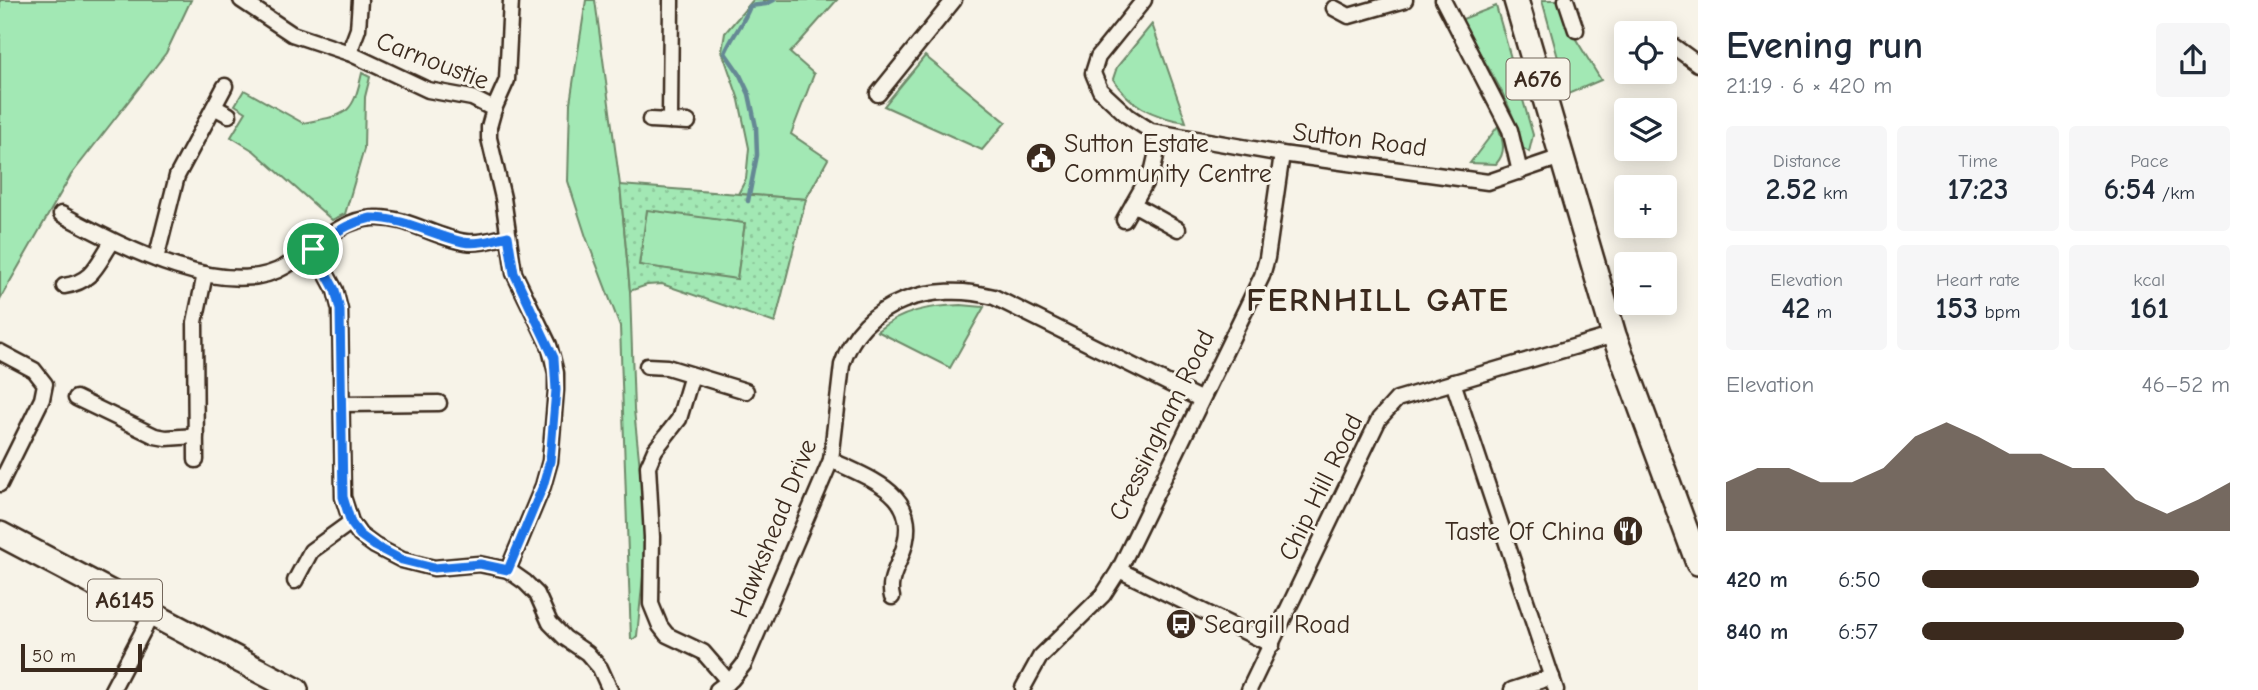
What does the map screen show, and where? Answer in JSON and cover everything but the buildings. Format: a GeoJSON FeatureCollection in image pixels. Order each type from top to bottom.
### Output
{"type":"FeatureCollection","features":[{"type":"Feature","properties":{"kind":"main road","name":"A676"},"geometry":{"type":"LineString","coordinates":[[1516,0],[1614,335],[1698,563]]}},
{"type":"Feature","properties":{"kind":"main road","name":"A6145"},"geometry":{"type":"LineString","coordinates":[[0,534],[296,690]]}},
{"type":"Feature","properties":{"kind":"street"},"geometry":{"type":"LineString","coordinates":[[349,53],[358,29],[360,0]]}},
{"type":"Feature","properties":{"kind":"street"},"geometry":{"type":"LineString","coordinates":[[508,570],[543,486],[550,461],[556,390],[554,358],[514,273],[503,198],[489,138],[494,109],[507,80],[511,0]]}},
{"type":"Feature","properties":{"kind":"street"},"geometry":{"type":"LineString","coordinates":[[670,121],[671,0]]}},
{"type":"Feature","properties":{"kind":"street"},"geometry":{"type":"LineString","coordinates":[[877,94],[954,0]]}},
{"type":"Feature","properties":{"kind":"street","name":"Sutton Road"},"geometry":{"type":"LineString","coordinates":[[1144,0],[1098,57],[1093,73],[1100,90],[1128,116],[1151,131],[1282,154],[1488,182],[1560,157]]}},
{"type":"Feature","properties":{"kind":"street"},"geometry":{"type":"LineString","coordinates":[[1334,8],[1349,16],[1405,0]]}},
{"type":"Feature","properties":{"kind":"street"},"geometry":{"type":"LineString","coordinates":[[1443,0],[1510,130],[1520,172]]}},
{"type":"Feature","properties":{"kind":"street"},"geometry":{"type":"LineString","coordinates":[[1566,0],[1576,30]]}},
{"type":"Feature","properties":{"kind":"street","name":"Carnoustie"},"geometry":{"type":"LineString","coordinates":[[242,1],[292,34],[349,53],[419,86],[463,96],[494,109]]}},
{"type":"Feature","properties":{"kind":"street"},"geometry":{"type":"LineString","coordinates":[[1677,49],[1694,61],[1680,71]]}},
{"type":"Feature","properties":{"kind":"street"},"geometry":{"type":"LineString","coordinates":[[156,259],[177,176],[225,86]]}},
{"type":"Feature","properties":{"kind":"street"},"geometry":{"type":"LineString","coordinates":[[214,107],[229,115]]}},
{"type":"Feature","properties":{"kind":"street"},"geometry":{"type":"LineString","coordinates":[[650,120],[688,122]]}},
{"type":"Feature","properties":{"kind":"street"},"geometry":{"type":"LineString","coordinates":[[1124,220],[1156,160],[1161,134]]}},
{"type":"Feature","properties":{"kind":"street","name":"Cressingham Road"},"geometry":{"type":"LineString","coordinates":[[1023,688],[1040,657],[1103,595],[1119,570],[1262,275],[1267,258],[1282,154]]}},
{"type":"Feature","properties":{"kind":"street"},"geometry":{"type":"LineString","coordinates":[[1133,204],[1178,229]]}},
{"type":"Feature","properties":{"kind":"street"},"geometry":{"type":"LineString","coordinates":[[61,214],[112,242],[156,259],[230,279],[259,278],[283,268],[337,230],[354,221],[371,218],[399,220],[464,242],[508,236]]}},
{"type":"Feature","properties":{"kind":"street"},"geometry":{"type":"LineString","coordinates":[[75,289],[87,279],[112,242]]}},
{"type":"Feature","properties":{"kind":"street"},"geometry":{"type":"LineString","coordinates":[[313,249],[335,290],[340,310],[343,497],[351,523],[360,535],[375,546],[416,565],[434,568],[480,564],[508,570],[537,594],[555,629],[587,653],[600,668],[610,690]]}},
{"type":"Feature","properties":{"kind":"street"},"geometry":{"type":"LineString","coordinates":[[196,460],[195,322],[205,274]]}},
{"type":"Feature","properties":{"kind":"street","name":"Hawkshead Drive"},"geometry":{"type":"LineString","coordinates":[[723,686],[744,664],[831,460],[842,365],[851,342],[861,328],[888,308],[902,301],[935,292],[963,291],[994,297],[1200,399]]}},
{"type":"Feature","properties":{"kind":"street","name":"Chip Hill Road"},"geometry":{"type":"LineString","coordinates":[[1249,690],[1379,419],[1397,399],[1614,335]]}},
{"type":"Feature","properties":{"kind":"street"},"geometry":{"type":"LineString","coordinates":[[0,352],[34,370],[42,376],[46,384],[45,392],[0,484]]}},
{"type":"Feature","properties":{"kind":"street"},"geometry":{"type":"LineString","coordinates":[[646,366],[667,367],[746,391]]}},
{"type":"Feature","properties":{"kind":"street"},"geometry":{"type":"LineString","coordinates":[[692,375],[679,419],[655,450],[648,466],[652,537],[651,604],[667,635],[703,652],[723,686]]}},
{"type":"Feature","properties":{"kind":"street"},"geometry":{"type":"LineString","coordinates":[[1453,382],[1554,683],[1512,690]]}},
{"type":"Feature","properties":{"kind":"street"},"geometry":{"type":"LineString","coordinates":[[412,403],[413,387]]}},
{"type":"Feature","properties":{"kind":"street"},"geometry":{"type":"LineString","coordinates":[[98,409],[105,395]]}},
{"type":"Feature","properties":{"kind":"street"},"geometry":{"type":"LineString","coordinates":[[76,398],[155,436],[196,436]]}},
{"type":"Feature","properties":{"kind":"street"},"geometry":{"type":"LineString","coordinates":[[342,404],[439,403]]}},
{"type":"Feature","properties":{"kind":"street"},"geometry":{"type":"LineString","coordinates":[[831,460],[882,484],[892,492],[903,508],[909,531],[891,582],[892,597]]}},
{"type":"Feature","properties":{"kind":"street"},"geometry":{"type":"LineString","coordinates":[[295,581],[306,559],[318,544],[351,523]]}},
{"type":"Feature","properties":{"kind":"street"},"geometry":{"type":"LineString","coordinates":[[306,559],[320,567]]}},
{"type":"Feature","properties":{"kind":"street"},"geometry":{"type":"LineString","coordinates":[[1119,570],[1272,645]]}},
{"type":"Feature","properties":{"kind":"street"},"geometry":{"type":"LineString","coordinates":[[112,690],[152,614]]}},
{"type":"Feature","properties":{"kind":"green space"},"geometry":{"type":"Polygon","coordinates":[[[0,0],[191,0],[166,53],[71,175],[0,299],[0,0]]]}},
{"type":"Feature","properties":{"kind":"green space"},"geometry":{"type":"Polygon","coordinates":[[[586,0],[595,0],[620,185],[630,291],[634,410],[647,536],[637,636],[634,639],[631,639],[620,326],[568,181],[570,103],[586,0]]]}},
{"type":"Feature","properties":{"kind":"green space"},"geometry":{"type":"Polygon","coordinates":[[[753,0],[837,0],[790,53],[814,74],[791,134],[828,159],[806,199],[738,194],[746,179],[749,148],[739,100],[722,51],[725,33],[753,0]]]}},
{"type":"Feature","properties":{"kind":"green space"},"geometry":{"type":"Polygon","coordinates":[[[1542,0],[1562,0],[1574,36],[1601,80],[1568,94],[1542,0]]]}},
{"type":"Feature","properties":{"kind":"green space"},"geometry":{"type":"Polygon","coordinates":[[[1496,6],[1533,135],[1529,152],[1521,147],[1518,131],[1505,99],[1460,20],[1496,6]]]}},
{"type":"Feature","properties":{"kind":"green space"},"geometry":{"type":"Polygon","coordinates":[[[1152,24],[1186,122],[1145,109],[1127,97],[1113,79],[1117,67],[1152,24]]]}},
{"type":"Feature","properties":{"kind":"green space"},"geometry":{"type":"Polygon","coordinates":[[[925,56],[1006,122],[982,150],[884,106],[925,56]]]}},
{"type":"Feature","properties":{"kind":"green space"},"geometry":{"type":"Polygon","coordinates":[[[362,73],[370,77],[365,97],[364,149],[345,214],[332,220],[254,151],[231,137],[246,112],[235,105],[244,90],[303,123],[329,118],[345,112],[350,106],[355,99],[362,73]]]}},
{"type":"Feature","properties":{"kind":"green space"},"geometry":{"type":"Polygon","coordinates":[[[1498,126],[1503,146],[1502,155],[1496,164],[1470,163],[1498,126]]]}},
{"type":"Feature","properties":{"kind":"green space"},"geometry":{"type":"Polygon","coordinates":[[[620,185],[806,199],[775,323],[662,284],[647,285],[630,291],[620,185]],[[647,210],[639,265],[737,279],[745,223],[647,210]]]}},
{"type":"Feature","properties":{"kind":"green space"},"geometry":{"type":"Polygon","coordinates":[[[647,209],[745,223],[737,280],[639,265],[647,209]]]}},
{"type":"Feature","properties":{"kind":"green space"},"geometry":{"type":"Polygon","coordinates":[[[961,305],[984,307],[950,368],[877,331],[906,314],[961,305]]]}},
{"type":"Feature","properties":{"kind":"waterway"},"geometry":{"type":"LineString","coordinates":[[748,201],[757,155],[756,127],[749,94],[725,53],[750,6],[774,0]]}},
{"type":"Feature","properties":{"kind":"place","name":"Sutton Estate Community Centre"},"geometry":{"type":"Point","coordinates":[1041,158]}},
{"type":"Feature","properties":{"kind":"place","name":"Taste Of China"},"geometry":{"type":"Point","coordinates":[1628,531]}},
{"type":"Feature","properties":{"kind":"place","name":"Seargill Road"},"geometry":{"type":"Point","coordinates":[1181,624]}},
{"type":"Feature","properties":{"kind":"district","name":"FERNHILL GATE"},"geometry":{"type":"Point","coordinates":[1378,299]}},
{"type":"Feature","properties":{"kind":"route"},"geometry":{"type":"LineString","coordinates":[[371,218],[399,220],[464,242],[508,236],[514,273],[554,358],[556,390],[550,461],[543,486],[508,570],[480,564],[434,568],[416,565],[375,546],[360,535],[351,523],[343,497],[340,310],[327,271],[313,249],[337,230],[354,221],[371,218]]}}]}
